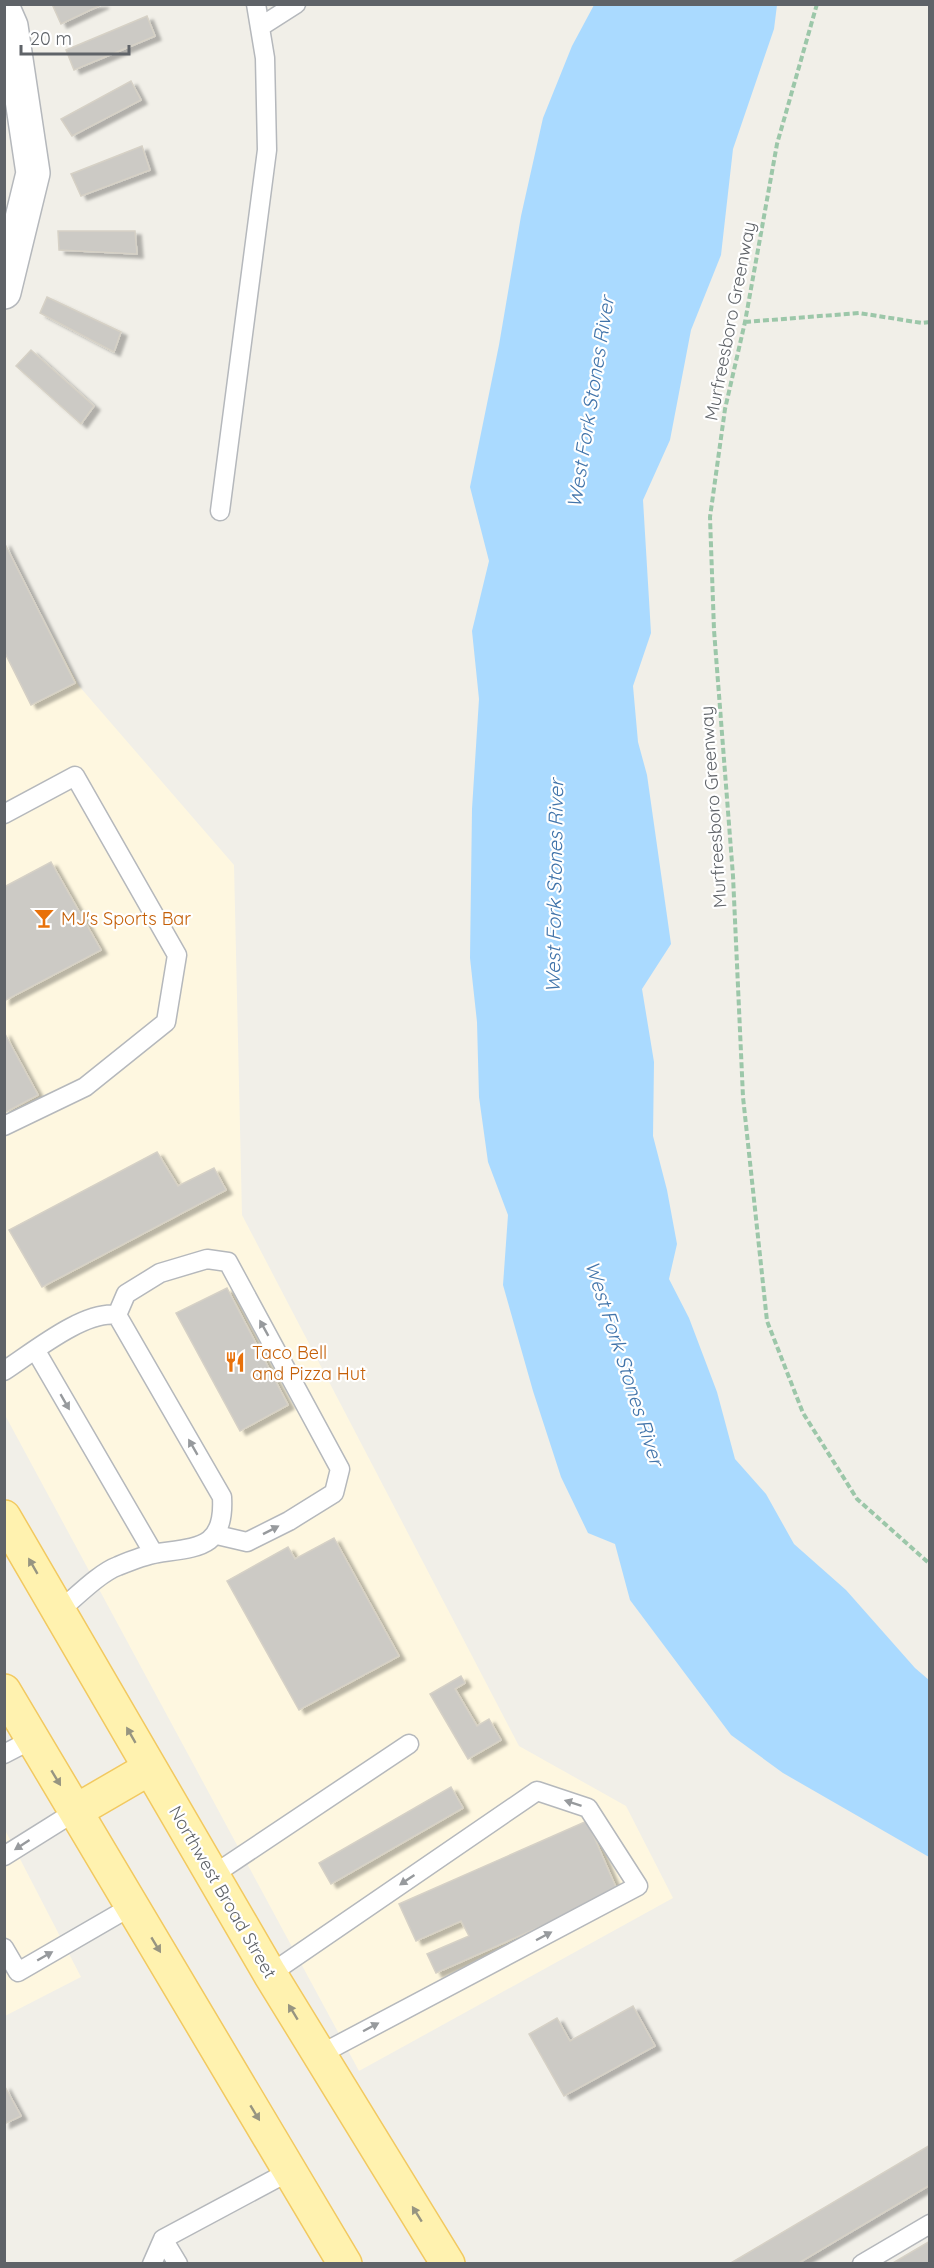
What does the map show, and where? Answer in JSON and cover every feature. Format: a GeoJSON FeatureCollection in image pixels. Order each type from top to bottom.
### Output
{"type":"FeatureCollection","features":[{"type":"Feature","properties":{"kind":"main road","name":"Northwest Broad Street"},"geometry":{"type":"LineString","coordinates":[[4,1518],[270,1974],[448,2264]]}},
{"type":"Feature","properties":{"kind":"main road"},"geometry":{"type":"LineString","coordinates":[[4,1692],[345,2264]]}},
{"type":"Feature","properties":{"kind":"main road"},"geometry":{"type":"LineString","coordinates":[[76,1811],[150,1768]]}},
{"type":"Feature","properties":{"kind":"street"},"geometry":{"type":"LineString","coordinates":[[4,10],[11,26],[33,173],[4,292]]}},
{"type":"Feature","properties":{"kind":"lane"},"geometry":{"type":"LineString","coordinates":[[220,511],[267,150],[265,58],[256,4]]}},
{"type":"Feature","properties":{"kind":"lane"},"geometry":{"type":"LineString","coordinates":[[260,27],[296,4]]}},
{"type":"Feature","properties":{"kind":"lane"},"geometry":{"type":"LineString","coordinates":[[4,814],[75,776],[177,955],[166,1022],[85,1087],[4,1126]]}},
{"type":"Feature","properties":{"kind":"lane"},"geometry":{"type":"LineString","coordinates":[[117,1315],[126,1294],[160,1273],[207,1258],[228,1262],[340,1469],[334,1493],[289,1521],[247,1542],[217,1535]]}},
{"type":"Feature","properties":{"kind":"lane"},"geometry":{"type":"LineString","coordinates":[[4,1371],[87,1319],[105,1313],[117,1315]]}},
{"type":"Feature","properties":{"kind":"lane"},"geometry":{"type":"LineString","coordinates":[[59,1611],[115,1567],[154,1554],[197,1548],[217,1535],[223,1518],[222,1497],[117,1315]]}},
{"type":"Feature","properties":{"kind":"lane"},"geometry":{"type":"LineString","coordinates":[[36,1351],[154,1554]]}},
{"type":"Feature","properties":{"kind":"lane"},"geometry":{"type":"LineString","coordinates":[[4,1754],[33,1739]]}},
{"type":"Feature","properties":{"kind":"lane"},"geometry":{"type":"LineString","coordinates":[[213,1875],[409,1744]]}},
{"type":"Feature","properties":{"kind":"lane"},"geometry":{"type":"LineString","coordinates":[[270,1974],[537,1791],[588,1808],[638,1886],[320,2055]]}},
{"type":"Feature","properties":{"kind":"lane"},"geometry":{"type":"LineString","coordinates":[[4,1857],[76,1811]]}},
{"type":"Feature","properties":{"kind":"lane"},"geometry":{"type":"LineString","coordinates":[[4,1948],[18,1972],[132,1906]]}},
{"type":"Feature","properties":{"kind":"lane"},"geometry":{"type":"LineString","coordinates":[[152,2264],[163,2240],[290,2171]]}},
{"type":"Feature","properties":{"kind":"lane"},"geometry":{"type":"LineString","coordinates":[[861,2264],[930,2224]]}},
{"type":"Feature","properties":{"kind":"lane"},"geometry":{"type":"LineString","coordinates":[[163,2240],[178,2264]]}},
{"type":"Feature","properties":{"kind":"path","name":"Murfreesboro Greenway"},"geometry":{"type":"LineString","coordinates":[[817,4],[777,144],[745,322],[725,409],[710,517],[714,630],[733,876],[743,1097],[767,1321],[803,1413],[857,1498],[930,1564]]}},
{"type":"Feature","properties":{"kind":"path"},"geometry":{"type":"LineString","coordinates":[[745,322],[859,313],[922,323],[930,322]]}},
{"type":"Feature","properties":{"kind":"shaded area"},"geometry":{"type":"Polygon","coordinates":[[[4,545],[79,686],[234,865],[242,1215],[519,1746],[626,1806],[673,1898],[359,2071],[5,1415],[4,545]]]}},
{"type":"Feature","properties":{"kind":"shaded area"},"geometry":{"type":"Polygon","coordinates":[[[4,1828],[81,1977],[5,2016],[4,2016],[4,1828]]]}},
{"type":"Feature","properties":{"kind":"water","name":"West Fork Stones River"},"geometry":{"type":"Polygon","coordinates":[[[594,5],[777,5],[774,29],[733,149],[721,255],[691,330],[670,440],[643,500],[651,633],[633,686],[638,742],[647,775],[671,944],[642,989],[654,1062],[653,1136],[667,1190],[677,1244],[669,1279],[689,1318],[717,1392],[735,1459],[766,1494],[794,1544],[846,1590],[915,1668],[929,1680],[929,1857],[783,1773],[731,1735],[630,1600],[615,1544],[588,1533],[561,1477],[533,1391],[503,1285],[508,1215],[488,1162],[479,1097],[477,1022],[470,958],[472,809],[479,699],[472,631],[489,561],[470,487],[499,345],[521,216],[543,118],[572,46],[594,5]]]}},
{"type":"Feature","properties":{"kind":"building"},"geometry":{"type":"Polygon","coordinates":[[[52,4],[103,4],[61,24],[52,4]]]}},
{"type":"Feature","properties":{"kind":"building"},"geometry":{"type":"Polygon","coordinates":[[[147,16],[155,36],[74,70],[66,50],[147,16]]]}},
{"type":"Feature","properties":{"kind":"building"},"geometry":{"type":"Polygon","coordinates":[[[131,81],[141,100],[72,136],[61,119],[131,81]]]}},
{"type":"Feature","properties":{"kind":"building"},"geometry":{"type":"Polygon","coordinates":[[[142,146],[150,170],[81,196],[71,174],[142,146]]]}},
{"type":"Feature","properties":{"kind":"building"},"geometry":{"type":"Polygon","coordinates":[[[58,231],[135,231],[137,254],[59,250],[58,231]]]}},
{"type":"Feature","properties":{"kind":"building"},"geometry":{"type":"Polygon","coordinates":[[[47,297],[121,332],[114,352],[40,313],[47,297]]]}},
{"type":"Feature","properties":{"kind":"building"},"geometry":{"type":"Polygon","coordinates":[[[31,350],[94,406],[81,424],[16,366],[31,350]]]}},
{"type":"Feature","properties":{"kind":"building"},"geometry":{"type":"Polygon","coordinates":[[[4,542],[75,683],[31,705],[4,651],[4,542]]]}},
{"type":"Feature","properties":{"kind":"building","name":"MJ's Sports Bar"},"geometry":{"type":"Polygon","coordinates":[[[51,862],[101,950],[4,1001],[4,887],[51,862]]]}},
{"type":"Feature","properties":{"kind":"building"},"geometry":{"type":"Polygon","coordinates":[[[4,1032],[38,1095],[4,1113],[4,1032]]]}},
{"type":"Feature","properties":{"kind":"building"},"geometry":{"type":"Polygon","coordinates":[[[157,1152],[178,1186],[214,1168],[226,1190],[42,1287],[9,1230],[157,1152]]]}},
{"type":"Feature","properties":{"kind":"building"},"geometry":{"type":"Polygon","coordinates":[[[227,1288],[288,1405],[240,1431],[176,1313],[227,1288]]]}},
{"type":"Feature","properties":{"kind":"building"},"geometry":{"type":"Polygon","coordinates":[[[334,1538],[399,1656],[299,1710],[227,1581],[288,1547],[295,1559],[334,1538]]]}},
{"type":"Feature","properties":{"kind":"building"},"geometry":{"type":"Polygon","coordinates":[[[461,1676],[465,1683],[455,1689],[477,1726],[489,1719],[501,1740],[468,1759],[430,1694],[461,1676]]]}},
{"type":"Feature","properties":{"kind":"building"},"geometry":{"type":"Polygon","coordinates":[[[451,1787],[463,1808],[331,1884],[319,1863],[451,1787]]]}},
{"type":"Feature","properties":{"kind":"building"},"geometry":{"type":"Polygon","coordinates":[[[587,1821],[618,1892],[436,1973],[427,1954],[469,1936],[461,1921],[416,1941],[399,1904],[587,1821]]]}},
{"type":"Feature","properties":{"kind":"building"},"geometry":{"type":"Polygon","coordinates":[[[633,2006],[655,2046],[564,2096],[529,2034],[557,2018],[570,2041],[633,2006]]]}},
{"type":"Feature","properties":{"kind":"building"},"geometry":{"type":"Polygon","coordinates":[[[4,2085],[21,2116],[4,2124],[4,2085]]]}},
{"type":"Feature","properties":{"kind":"building"},"geometry":{"type":"Polygon","coordinates":[[[930,2145],[930,2185],[797,2264],[729,2264],[930,2145]]]}},
{"type":"Feature","properties":{"kind":"building"},"geometry":{"type":"Polygon","coordinates":[[[930,2241],[930,2264],[891,2264],[930,2241]]]}},
{"type":"Feature","properties":{"kind":"place","name":"MJ's Sports Bar"},"geometry":{"type":"Point","coordinates":[44,918]}},
{"type":"Feature","properties":{"kind":"place","name":"Taco Bell and Pizza Hut"},"geometry":{"type":"Point","coordinates":[235,1362]}}]}
